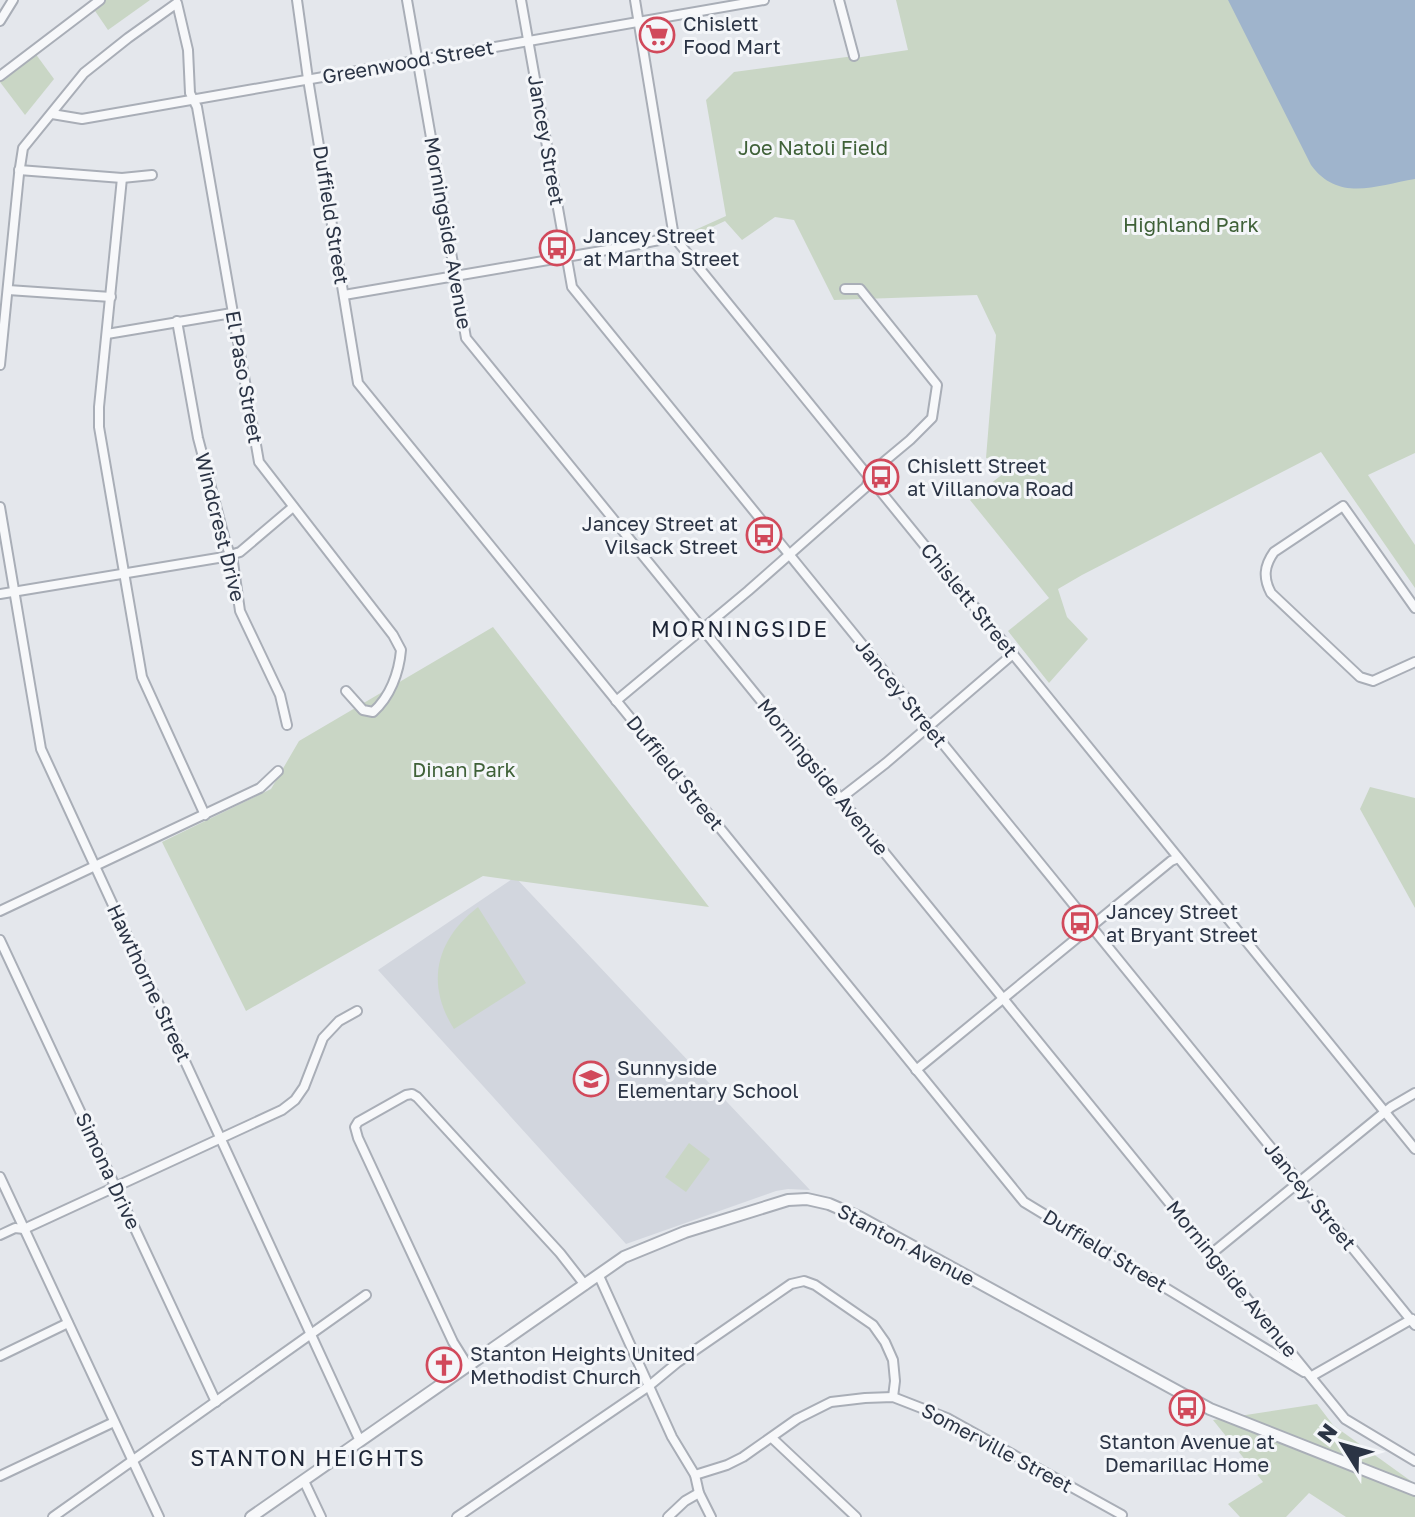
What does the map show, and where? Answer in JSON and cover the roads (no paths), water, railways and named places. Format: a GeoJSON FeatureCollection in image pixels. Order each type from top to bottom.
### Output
{"type":"FeatureCollection","features":[{"type":"Feature","properties":{"kind":"street"},"geometry":{"type":"LineString","coordinates":[[0,21],[13,0]]}},
{"type":"Feature","properties":{"kind":"street"},"geometry":{"type":"LineString","coordinates":[[0,76],[100,0]]}},
{"type":"Feature","properties":{"kind":"street","name":"Duffield Street"},"geometry":{"type":"LineString","coordinates":[[297,0],[358,383],[1024,1202],[1312,1376]]}},
{"type":"Feature","properties":{"kind":"street","name":"Morningside Avenue"},"geometry":{"type":"LineString","coordinates":[[407,0],[466,338],[1345,1419],[1415,1461]]}},
{"type":"Feature","properties":{"kind":"street","name":"Jancey Street"},"geometry":{"type":"LineString","coordinates":[[521,0],[572,287],[1413,1320]]}},
{"type":"Feature","properties":{"kind":"street","name":"Chislett Street"},"geometry":{"type":"LineString","coordinates":[[635,0],[674,237],[1415,1149]]}},
{"type":"Feature","properties":{"kind":"street","name":"Greenwood Street"},"geometry":{"type":"LineString","coordinates":[[52,114],[82,119],[764,0]]}},
{"type":"Feature","properties":{"kind":"street"},"geometry":{"type":"LineString","coordinates":[[839,0],[854,56]]}},
{"type":"Feature","properties":{"kind":"street","name":"El Paso Street"},"geometry":{"type":"LineString","coordinates":[[52,114],[84,73],[177,3],[188,50],[190,93],[197,107],[259,462],[393,635],[401,650],[394,680],[382,704],[373,712],[363,710],[346,691]]}},
{"type":"Feature","properties":{"kind":"street"},"geometry":{"type":"LineString","coordinates":[[0,365],[23,148],[52,114]]}},
{"type":"Feature","properties":{"kind":"street"},"geometry":{"type":"LineString","coordinates":[[19,170],[122,178],[152,175]]}},
{"type":"Feature","properties":{"kind":"street"},"geometry":{"type":"LineString","coordinates":[[122,178],[99,427],[142,677],[205,815]]}},
{"type":"Feature","properties":{"kind":"street"},"geometry":{"type":"LineString","coordinates":[[344,295],[674,237]]}},
{"type":"Feature","properties":{"kind":"street"},"geometry":{"type":"LineString","coordinates":[[616,701],[866,487],[874,470],[932,418],[937,385],[860,289],[845,289]]}},
{"type":"Feature","properties":{"kind":"street"},"geometry":{"type":"LineString","coordinates":[[8,290],[111,297]]}},
{"type":"Feature","properties":{"kind":"street"},"geometry":{"type":"LineString","coordinates":[[107,334],[232,313]]}},
{"type":"Feature","properties":{"kind":"street","name":"Windcrest Drive"},"geometry":{"type":"LineString","coordinates":[[177,321],[198,438],[230,555],[240,611],[280,695],[287,725]]}},
{"type":"Feature","properties":{"kind":"street"},"geometry":{"type":"LineString","coordinates":[[1415,608],[1343,506],[1274,552],[1267,562],[1266,584],[1271,593],[1360,677],[1373,681],[1415,662]]}},
{"type":"Feature","properties":{"kind":"street","name":"Hawthorne Street"},"geometry":{"type":"LineString","coordinates":[[0,507],[41,749],[360,1441]]}},
{"type":"Feature","properties":{"kind":"street"},"geometry":{"type":"LineString","coordinates":[[0,594],[230,555],[240,552],[293,507]]}},
{"type":"Feature","properties":{"kind":"street"},"geometry":{"type":"LineString","coordinates":[[841,798],[1013,654]]}},
{"type":"Feature","properties":{"kind":"street"},"geometry":{"type":"LineString","coordinates":[[0,911],[260,788],[278,771]]}},
{"type":"Feature","properties":{"kind":"street"},"geometry":{"type":"LineString","coordinates":[[916,1070],[1178,858]]}},
{"type":"Feature","properties":{"kind":"street","name":"Simona Drive"},"geometry":{"type":"LineString","coordinates":[[0,940],[216,1402]]}},
{"type":"Feature","properties":{"kind":"street"},"geometry":{"type":"LineString","coordinates":[[0,1235],[15,1228],[24,1229],[282,1110],[295,1100],[304,1087],[323,1038],[339,1021],[357,1011]]}},
{"type":"Feature","properties":{"kind":"street"},"geometry":{"type":"LineString","coordinates":[[1211,1254],[1385,1112],[1415,1093]]}},
{"type":"Feature","properties":{"kind":"street"},"geometry":{"type":"LineString","coordinates":[[468,1366],[453,1342],[358,1138],[355,1127],[358,1122],[412,1094],[560,1253],[585,1285]]}},
{"type":"Feature","properties":{"kind":"street"},"geometry":{"type":"LineString","coordinates":[[0,1177],[159,1517]]}},
{"type":"Feature","properties":{"kind":"street","name":"Stanton Avenue"},"geometry":{"type":"LineString","coordinates":[[251,1517],[624,1257],[685,1232],[788,1200],[807,1199],[829,1204],[859,1217],[1210,1409],[1415,1490]]}},
{"type":"Feature","properties":{"kind":"street"},"geometry":{"type":"LineString","coordinates":[[599,1276],[672,1437],[695,1475],[699,1493],[711,1517]]}},
{"type":"Feature","properties":{"kind":"street"},"geometry":{"type":"LineString","coordinates":[[457,1517],[649,1386],[678,1362],[791,1284],[804,1281],[815,1285],[873,1325],[893,1360],[893,1397]]}},
{"type":"Feature","properties":{"kind":"street"},"geometry":{"type":"LineString","coordinates":[[53,1517],[366,1295]]}},
{"type":"Feature","properties":{"kind":"street"},"geometry":{"type":"LineString","coordinates":[[1312,1376],[1413,1320]]}},
{"type":"Feature","properties":{"kind":"street"},"geometry":{"type":"LineString","coordinates":[[0,1356],[68,1323]]}},
{"type":"Feature","properties":{"kind":"street","name":"Somerville Street"},"geometry":{"type":"LineString","coordinates":[[695,1475],[743,1457],[797,1419],[831,1402],[893,1397],[947,1418],[1122,1515]]}},
{"type":"Feature","properties":{"kind":"street"},"geometry":{"type":"LineString","coordinates":[[0,1476],[114,1422]]}},
{"type":"Feature","properties":{"kind":"street"},"geometry":{"type":"LineString","coordinates":[[772,1438],[856,1517]]}},
{"type":"Feature","properties":{"kind":"street"},"geometry":{"type":"LineString","coordinates":[[304,1481],[321,1517]]}},
{"type":"Feature","properties":{"kind":"street"},"geometry":{"type":"LineString","coordinates":[[668,1517],[699,1493]]}},
{"type":"Feature","properties":{"kind":"water"},"geometry":{"type":"Polygon","coordinates":[[[1228,0],[1415,0],[1415,179],[1373,187],[1346,188],[1322,177],[1311,165],[1228,0]]]}},
{"type":"Feature","properties":{"kind":"place","name":"Chislett Food Mart"},"geometry":{"type":"Point","coordinates":[657,35]}},
{"type":"Feature","properties":{"kind":"place","name":"Jancey Street at Martha Street"},"geometry":{"type":"Point","coordinates":[557,248]}},
{"type":"Feature","properties":{"kind":"place","name":"Chislett Street at Villanova Road"},"geometry":{"type":"Point","coordinates":[881,477]}},
{"type":"Feature","properties":{"kind":"place","name":"Jancey Street at Vilsack Street"},"geometry":{"type":"Point","coordinates":[764,535]}},
{"type":"Feature","properties":{"kind":"place","name":"Jancey Street at Bryant Street"},"geometry":{"type":"Point","coordinates":[1080,923]}},
{"type":"Feature","properties":{"kind":"place","name":"Sunnyside Elementary School"},"geometry":{"type":"Point","coordinates":[591,1079]}},
{"type":"Feature","properties":{"kind":"place","name":"Stanton Heights United Methodist Church"},"geometry":{"type":"Point","coordinates":[444,1365]}},
{"type":"Feature","properties":{"kind":"place","name":"Stanton Avenue at Demarillac Home"},"geometry":{"type":"Point","coordinates":[1187,1408]}},
{"type":"Feature","properties":{"kind":"district","name":"MORNINGSIDE"},"geometry":{"type":"Point","coordinates":[740,629]}},
{"type":"Feature","properties":{"kind":"district","name":"STANTON HEIGHTS"},"geometry":{"type":"Point","coordinates":[308,1458]}},
{"type":"Feature","properties":{"kind":"park label","name":"Joe Natoli Field"},"geometry":{"type":"Point","coordinates":[813,148]}},
{"type":"Feature","properties":{"kind":"park label","name":"Highland Park"},"geometry":{"type":"Point","coordinates":[1191,225]}},
{"type":"Feature","properties":{"kind":"park label","name":"Dinan Park"},"geometry":{"type":"Point","coordinates":[464,770]}}]}
